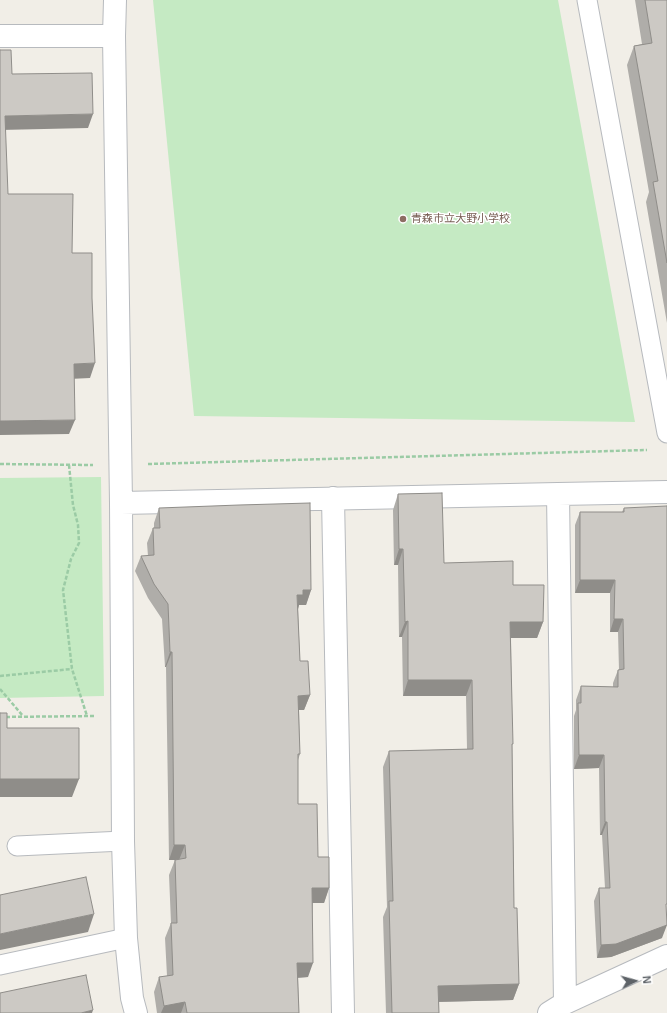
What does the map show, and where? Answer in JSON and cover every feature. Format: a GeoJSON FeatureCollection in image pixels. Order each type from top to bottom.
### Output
{"type":"FeatureCollection","features":[{"type":"Feature","properties":{"kind":"street"},"geometry":{"type":"LineString","coordinates":[[115,0],[114,36],[121,503],[123,841],[126,938],[132,998],[136,1013]]}},
{"type":"Feature","properties":{"kind":"street"},"geometry":{"type":"LineString","coordinates":[[0,36],[114,36]]}},
{"type":"Feature","properties":{"kind":"street"},"geometry":{"type":"LineString","coordinates":[[121,503],[667,492]]}},
{"type":"Feature","properties":{"kind":"street"},"geometry":{"type":"LineString","coordinates":[[558,494],[557,1008],[667,956]]}},
{"type":"Feature","properties":{"kind":"street"},"geometry":{"type":"LineString","coordinates":[[334,498],[343,1013]]}},
{"type":"Feature","properties":{"kind":"lane"},"geometry":{"type":"LineString","coordinates":[[587,0],[667,433]]}},
{"type":"Feature","properties":{"kind":"lane"},"geometry":{"type":"LineString","coordinates":[[17,846],[123,841]]}},
{"type":"Feature","properties":{"kind":"lane"},"geometry":{"type":"LineString","coordinates":[[0,965],[126,938]]}},
{"type":"Feature","properties":{"kind":"path"},"geometry":{"type":"LineString","coordinates":[[0,464],[120,464],[651,450]]}},
{"type":"Feature","properties":{"kind":"path"},"geometry":{"type":"LineString","coordinates":[[69,465],[73,505],[78,525],[79,543],[71,559],[64,590],[72,669],[87,716]]}},
{"type":"Feature","properties":{"kind":"path"},"geometry":{"type":"LineString","coordinates":[[0,676],[72,669]]}},
{"type":"Feature","properties":{"kind":"path"},"geometry":{"type":"LineString","coordinates":[[0,689],[23,717]]}},
{"type":"Feature","properties":{"kind":"path"},"geometry":{"type":"LineString","coordinates":[[0,717],[122,715]]}},
{"type":"Feature","properties":{"kind":"green space","name":"青森市立大野小学校"},"geometry":{"type":"Polygon","coordinates":[[[153,0],[558,0],[635,422],[194,416],[153,0]]]}},
{"type":"Feature","properties":{"kind":"green space"},"geometry":{"type":"Polygon","coordinates":[[[101,477],[104,696],[0,698],[0,478],[101,477]]]}},
{"type":"Feature","properties":{"kind":"building"},"geometry":{"type":"Polygon","coordinates":[[[645,0],[667,0],[667,263],[653,182],[658,181],[634,46],[652,43],[645,0]]]}},
{"type":"Feature","properties":{"kind":"building"},"geometry":{"type":"Polygon","coordinates":[[[0,50],[11,50],[12,74],[92,73],[93,114],[5,116],[8,194],[73,194],[72,253],[92,253],[92,298],[95,363],[74,364],[75,420],[0,421],[0,50]]]}},
{"type":"Feature","properties":{"kind":"building"},"geometry":{"type":"Polygon","coordinates":[[[442,493],[444,563],[513,561],[513,585],[544,585],[543,622],[510,622],[513,744],[514,908],[517,908],[519,984],[438,986],[439,1013],[392,1013],[389,901],[393,901],[389,751],[473,749],[472,680],[408,680],[408,621],[405,622],[403,549],[399,549],[398,494],[442,493]]]}},
{"type":"Feature","properties":{"kind":"building"},"geometry":{"type":"Polygon","coordinates":[[[310,503],[311,590],[303,590],[303,595],[297,595],[300,661],[308,661],[310,695],[298,696],[300,754],[298,754],[298,804],[317,804],[318,857],[329,857],[329,888],[312,888],[313,963],[297,963],[299,1013],[187,1013],[185,1002],[164,1006],[159,977],[173,975],[171,923],[177,923],[175,860],[186,858],[185,845],[174,845],[172,652],[170,652],[168,604],[154,584],[141,556],[154,555],[153,528],[160,528],[159,508],[310,503]]]}},
{"type":"Feature","properties":{"kind":"building"},"geometry":{"type":"Polygon","coordinates":[[[667,506],[667,925],[616,944],[601,945],[599,888],[610,888],[607,822],[605,822],[604,755],[579,755],[578,703],[581,703],[581,686],[618,687],[618,670],[624,669],[623,619],[614,619],[615,580],[580,580],[580,512],[624,512],[624,508],[667,506]]]}},
{"type":"Feature","properties":{"kind":"building"},"geometry":{"type":"Polygon","coordinates":[[[0,713],[7,713],[7,728],[79,728],[79,779],[0,779],[0,713]]]}},
{"type":"Feature","properties":{"kind":"building"},"geometry":{"type":"Polygon","coordinates":[[[86,877],[94,914],[0,934],[0,895],[86,877]]]}},
{"type":"Feature","properties":{"kind":"building"},"geometry":{"type":"Polygon","coordinates":[[[86,975],[93,1010],[81,1013],[0,1013],[0,993],[86,975]]]}},
{"type":"Feature","properties":{"kind":"place","name":"青森市立大野小学校"},"geometry":{"type":"Point","coordinates":[403,219]}}]}
